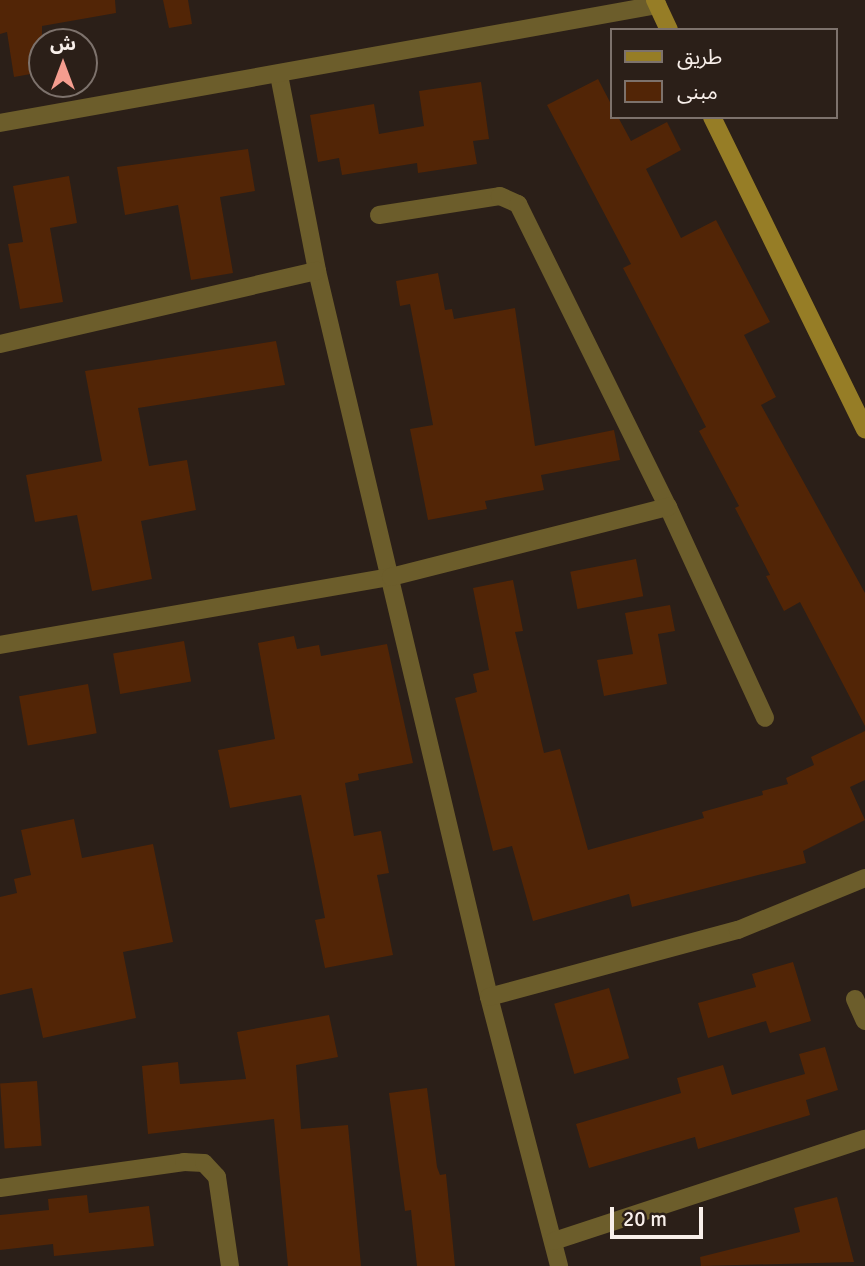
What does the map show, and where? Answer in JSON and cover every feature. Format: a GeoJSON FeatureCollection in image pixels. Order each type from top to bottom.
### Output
{"type":"FeatureCollection","features":[{"type":"Feature","properties":{"kind":"street"},"geometry":{"type":"LineString","coordinates":[[0,122],[279,75],[656,3],[668,28]]}},
{"type":"Feature","properties":{"kind":"street"},"geometry":{"type":"LineString","coordinates":[[279,75],[317,271],[489,997],[559,1266]]}},
{"type":"Feature","properties":{"kind":"street"},"geometry":{"type":"LineString","coordinates":[[713,119],[865,430]]}},
{"type":"Feature","properties":{"kind":"street"},"geometry":{"type":"LineString","coordinates":[[379,215],[500,196],[518,204],[668,507],[765,719]]}},
{"type":"Feature","properties":{"kind":"street"},"geometry":{"type":"LineString","coordinates":[[0,344],[317,271]]}},
{"type":"Feature","properties":{"kind":"street"},"geometry":{"type":"LineString","coordinates":[[0,645],[391,577],[668,507]]}},
{"type":"Feature","properties":{"kind":"street"},"geometry":{"type":"LineString","coordinates":[[489,997],[738,930],[865,878]]}},
{"type":"Feature","properties":{"kind":"street"},"geometry":{"type":"LineString","coordinates":[[855,999],[865,1021]]}},
{"type":"Feature","properties":{"kind":"street"},"geometry":{"type":"LineString","coordinates":[[554,1241],[865,1139]]}},
{"type":"Feature","properties":{"kind":"street"},"geometry":{"type":"LineString","coordinates":[[0,1188],[184,1161],[204,1163],[217,1177],[230,1266]]}},
{"type":"Feature","properties":{"kind":"building"},"geometry":{"type":"Polygon","coordinates":[[[0,0],[115,0],[116,13],[42,28],[28,28],[28,74],[14,77],[7,32],[0,34],[0,0]]]}},
{"type":"Feature","properties":{"kind":"building"},"geometry":{"type":"Polygon","coordinates":[[[163,0],[188,0],[192,24],[169,28],[163,0]]]}},
{"type":"Feature","properties":{"kind":"building"},"geometry":{"type":"Polygon","coordinates":[[[598,79],[610,102],[610,119],[619,119],[631,141],[667,122],[681,150],[646,169],[681,238],[716,220],[770,322],[744,335],[776,397],[761,405],[865,593],[865,726],[800,602],[784,611],[766,576],[770,575],[735,508],[739,506],[699,431],[706,427],[623,268],[631,264],[547,105],[598,79]]]}},
{"type":"Feature","properties":{"kind":"building"},"geometry":{"type":"Polygon","coordinates":[[[481,82],[489,139],[473,141],[477,164],[418,173],[417,163],[342,175],[339,158],[318,162],[310,115],[374,104],[379,134],[424,126],[419,91],[481,82]]]}},
{"type":"Feature","properties":{"kind":"building"},"geometry":{"type":"Polygon","coordinates":[[[248,149],[255,191],[220,197],[233,273],[191,280],[178,205],[125,215],[117,167],[248,149]]]}},
{"type":"Feature","properties":{"kind":"building"},"geometry":{"type":"Polygon","coordinates":[[[69,176],[77,223],[50,228],[63,302],[20,309],[8,244],[23,242],[13,186],[69,176]]]}},
{"type":"Feature","properties":{"kind":"building"},"geometry":{"type":"Polygon","coordinates":[[[438,273],[445,310],[452,309],[454,319],[515,308],[535,446],[614,430],[620,460],[541,475],[544,490],[485,501],[487,509],[428,520],[410,429],[433,425],[410,304],[400,306],[396,281],[438,273]]]}},
{"type":"Feature","properties":{"kind":"building"},"geometry":{"type":"Polygon","coordinates":[[[276,341],[285,385],[138,408],[149,466],[187,460],[196,510],[141,521],[152,579],[92,591],[77,515],[35,522],[26,475],[102,461],[85,371],[276,341]]]}},
{"type":"Feature","properties":{"kind":"building"},"geometry":{"type":"Polygon","coordinates":[[[636,559],[643,596],[577,609],[570,572],[636,559]]]}},
{"type":"Feature","properties":{"kind":"building"},"geometry":{"type":"Polygon","coordinates":[[[513,580],[523,631],[515,632],[544,753],[560,749],[588,850],[704,818],[702,812],[763,795],[762,791],[788,784],[786,778],[814,765],[811,757],[865,731],[865,780],[850,787],[865,820],[803,851],[806,863],[632,907],[629,894],[533,921],[512,846],[493,851],[455,698],[477,692],[473,674],[489,670],[473,588],[513,580]]]}},
{"type":"Feature","properties":{"kind":"building"},"geometry":{"type":"Polygon","coordinates":[[[670,605],[675,631],[658,634],[667,684],[604,696],[597,660],[633,654],[625,613],[670,605]]]}},
{"type":"Feature","properties":{"kind":"building"},"geometry":{"type":"Polygon","coordinates":[[[294,636],[297,649],[319,645],[321,656],[387,644],[413,763],[358,774],[359,780],[345,783],[354,836],[381,831],[389,873],[377,875],[393,955],[325,968],[315,920],[325,918],[301,795],[230,808],[218,750],[275,739],[258,643],[294,636]]]}},
{"type":"Feature","properties":{"kind":"building"},"geometry":{"type":"Polygon","coordinates":[[[184,641],[191,681],[120,694],[113,654],[184,641]]]}},
{"type":"Feature","properties":{"kind":"building"},"geometry":{"type":"Polygon","coordinates":[[[88,684],[97,733],[28,745],[19,696],[88,684]]]}},
{"type":"Feature","properties":{"kind":"building"},"geometry":{"type":"Polygon","coordinates":[[[74,819],[82,858],[153,844],[173,942],[123,952],[136,1018],[43,1038],[32,988],[0,995],[0,897],[17,893],[14,879],[31,875],[21,830],[74,819]]]}},
{"type":"Feature","properties":{"kind":"building"},"geometry":{"type":"Polygon","coordinates":[[[793,962],[811,1021],[770,1033],[766,1021],[708,1038],[698,1003],[756,987],[752,974],[793,962]]]}},
{"type":"Feature","properties":{"kind":"building"},"geometry":{"type":"Polygon","coordinates":[[[609,988],[629,1058],[574,1074],[554,1004],[609,988]]]}},
{"type":"Feature","properties":{"kind":"building"},"geometry":{"type":"Polygon","coordinates":[[[329,1015],[338,1057],[296,1065],[301,1129],[348,1125],[361,1266],[288,1266],[274,1119],[148,1134],[142,1066],[178,1062],[180,1084],[246,1079],[237,1032],[329,1015]]]}},
{"type":"Feature","properties":{"kind":"building"},"geometry":{"type":"Polygon","coordinates":[[[825,1047],[838,1090],[806,1100],[810,1115],[698,1149],[695,1137],[589,1168],[576,1124],[681,1093],[677,1078],[723,1065],[732,1095],[805,1074],[799,1054],[825,1047]]]}},
{"type":"Feature","properties":{"kind":"building"},"geometry":{"type":"Polygon","coordinates":[[[37,1081],[42,1146],[5,1148],[0,1084],[37,1081]]]}},
{"type":"Feature","properties":{"kind":"building"},"geometry":{"type":"Polygon","coordinates":[[[427,1088],[437,1167],[440,1175],[446,1174],[455,1266],[417,1266],[411,1210],[405,1211],[389,1093],[427,1088]]]}},
{"type":"Feature","properties":{"kind":"building"},"geometry":{"type":"Polygon","coordinates":[[[87,1195],[89,1213],[149,1206],[154,1246],[54,1256],[53,1244],[0,1250],[0,1215],[49,1210],[48,1199],[87,1195]]]}},
{"type":"Feature","properties":{"kind":"building"},"geometry":{"type":"Polygon","coordinates":[[[837,1197],[854,1262],[701,1266],[700,1257],[800,1232],[794,1208],[837,1197]]]}}]}
